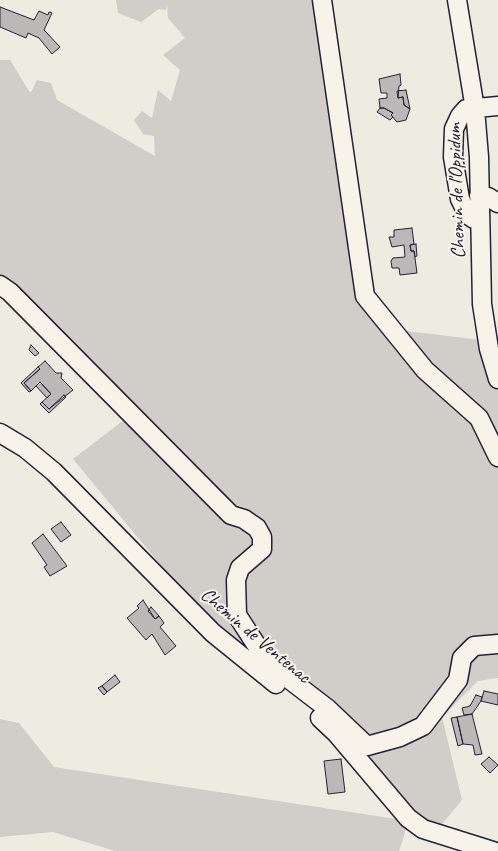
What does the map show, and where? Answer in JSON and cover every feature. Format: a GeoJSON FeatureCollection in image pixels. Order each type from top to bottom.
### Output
{"type":"FeatureCollection","features":[{"type":"Feature","properties":{"kind":"street"},"geometry":{"type":"LineString","coordinates":[[322,0],[365,296],[425,370],[479,418],[498,457]]}},
{"type":"Feature","properties":{"kind":"street","name":"Chemin de l'Oppidum"},"geometry":{"type":"LineString","coordinates":[[457,0],[475,109],[479,157],[482,304],[489,349],[498,379]]}},
{"type":"Feature","properties":{"kind":"street"},"geometry":{"type":"LineString","coordinates":[[480,221],[474,220],[468,214],[460,199],[453,157],[454,129],[460,116],[466,109],[498,106]]}},
{"type":"Feature","properties":{"kind":"street"},"geometry":{"type":"LineString","coordinates":[[479,196],[488,197],[498,202]]}},
{"type":"Feature","properties":{"kind":"street"},"geometry":{"type":"LineString","coordinates":[[0,285],[10,292],[231,515],[244,519],[257,528],[262,537],[262,548],[240,568],[236,580],[237,615],[268,663],[328,709],[368,746],[400,737],[423,726],[458,680],[462,658],[474,646],[498,644]]}},
{"type":"Feature","properties":{"kind":"street","name":"Chemin de Ventenac"},"geometry":{"type":"LineString","coordinates":[[0,433],[25,448],[54,472],[213,633],[308,707],[329,727],[408,818],[423,828],[493,851]]}},
{"type":"Feature","properties":{"kind":"shaded area"},"geometry":{"type":"Polygon","coordinates":[[[116,0],[323,0],[364,291],[398,330],[498,342],[498,678],[478,681],[442,717],[462,800],[438,829],[407,826],[399,851],[115,851],[53,832],[0,837],[0,719],[19,723],[54,767],[396,819],[396,789],[285,679],[229,639],[173,580],[73,459],[133,413],[0,288],[0,60],[10,60],[29,91],[31,92],[37,80],[51,83],[57,100],[155,156],[154,136],[143,134],[134,120],[142,111],[152,118],[158,90],[171,101],[180,70],[163,55],[185,38],[168,18],[167,3],[166,10],[159,9],[141,22],[118,13],[116,0]]]}},
{"type":"Feature","properties":{"kind":"building"},"geometry":{"type":"Polygon","coordinates":[[[0,7],[34,20],[39,11],[48,15],[49,12],[52,13],[44,30],[60,47],[52,54],[39,38],[28,33],[26,38],[0,27],[0,7]]]}},
{"type":"Feature","properties":{"kind":"building"},"geometry":{"type":"Polygon","coordinates":[[[400,74],[401,85],[399,86],[398,98],[403,97],[404,105],[410,109],[406,120],[397,122],[391,115],[393,113],[380,108],[379,99],[387,98],[387,93],[381,93],[379,79],[400,74]]]}},
{"type":"Feature","properties":{"kind":"building"},"geometry":{"type":"Polygon","coordinates":[[[406,90],[410,109],[404,105],[403,97],[398,98],[397,91],[406,90]]]}},
{"type":"Feature","properties":{"kind":"building"},"geometry":{"type":"Polygon","coordinates":[[[380,108],[393,113],[391,115],[393,117],[390,120],[377,112],[380,108]]]}},
{"type":"Feature","properties":{"kind":"building"},"geometry":{"type":"Polygon","coordinates":[[[412,228],[414,244],[410,245],[411,251],[414,251],[417,273],[400,275],[399,268],[392,268],[391,261],[393,258],[405,257],[404,245],[392,247],[389,237],[394,237],[394,230],[412,228]]]}},
{"type":"Feature","properties":{"kind":"building"},"geometry":{"type":"Polygon","coordinates":[[[416,244],[417,256],[415,257],[410,245],[416,244]]]}},
{"type":"Feature","properties":{"kind":"building"},"geometry":{"type":"Polygon","coordinates":[[[31,345],[39,353],[35,356],[29,350],[31,345]]]}},
{"type":"Feature","properties":{"kind":"building"},"geometry":{"type":"Polygon","coordinates":[[[45,361],[56,373],[62,373],[61,378],[73,390],[49,409],[42,402],[51,394],[40,382],[31,391],[24,383],[40,369],[38,367],[45,361]]]}},
{"type":"Feature","properties":{"kind":"building"},"geometry":{"type":"Polygon","coordinates":[[[38,367],[40,369],[24,383],[31,391],[29,392],[21,383],[38,367]]]}},
{"type":"Feature","properties":{"kind":"building"},"geometry":{"type":"Polygon","coordinates":[[[40,382],[51,394],[47,398],[36,386],[40,382]]]}},
{"type":"Feature","properties":{"kind":"building"},"geometry":{"type":"Polygon","coordinates":[[[64,395],[66,397],[49,413],[40,404],[42,402],[49,409],[64,395]]]}},
{"type":"Feature","properties":{"kind":"building"},"geometry":{"type":"Polygon","coordinates":[[[61,522],[71,535],[61,542],[51,529],[61,522]]]}},
{"type":"Feature","properties":{"kind":"building"},"geometry":{"type":"Polygon","coordinates":[[[43,534],[67,566],[50,576],[44,567],[47,565],[32,543],[43,534]]]}},
{"type":"Feature","properties":{"kind":"building"},"geometry":{"type":"Polygon","coordinates":[[[143,600],[155,619],[159,616],[164,623],[160,627],[176,646],[165,655],[152,634],[146,640],[127,618],[139,608],[137,606],[143,600]]]}},
{"type":"Feature","properties":{"kind":"building"},"geometry":{"type":"Polygon","coordinates":[[[151,607],[159,616],[155,619],[148,611],[151,607]]]}},
{"type":"Feature","properties":{"kind":"building"},"geometry":{"type":"Polygon","coordinates":[[[115,675],[120,682],[107,692],[102,686],[115,675]]]}},
{"type":"Feature","properties":{"kind":"building"},"geometry":{"type":"Polygon","coordinates":[[[102,686],[107,692],[104,695],[98,688],[102,686]]]}},
{"type":"Feature","properties":{"kind":"building"},"geometry":{"type":"Polygon","coordinates":[[[484,691],[498,694],[498,705],[481,701],[484,691]]]}},
{"type":"Feature","properties":{"kind":"building"},"geometry":{"type":"Polygon","coordinates":[[[476,695],[482,697],[481,701],[472,714],[464,715],[462,708],[470,706],[476,695]]]}},
{"type":"Feature","properties":{"kind":"building"},"geometry":{"type":"Polygon","coordinates":[[[472,714],[482,754],[475,755],[473,745],[463,744],[457,717],[472,714]]]}},
{"type":"Feature","properties":{"kind":"building"},"geometry":{"type":"Polygon","coordinates":[[[457,717],[463,744],[458,746],[451,718],[457,717]]]}},
{"type":"Feature","properties":{"kind":"building"},"geometry":{"type":"Polygon","coordinates":[[[489,757],[498,765],[490,773],[481,764],[489,757]]]}},
{"type":"Feature","properties":{"kind":"building"},"geometry":{"type":"Polygon","coordinates":[[[341,759],[345,792],[328,794],[324,761],[341,759]]]}}]}
